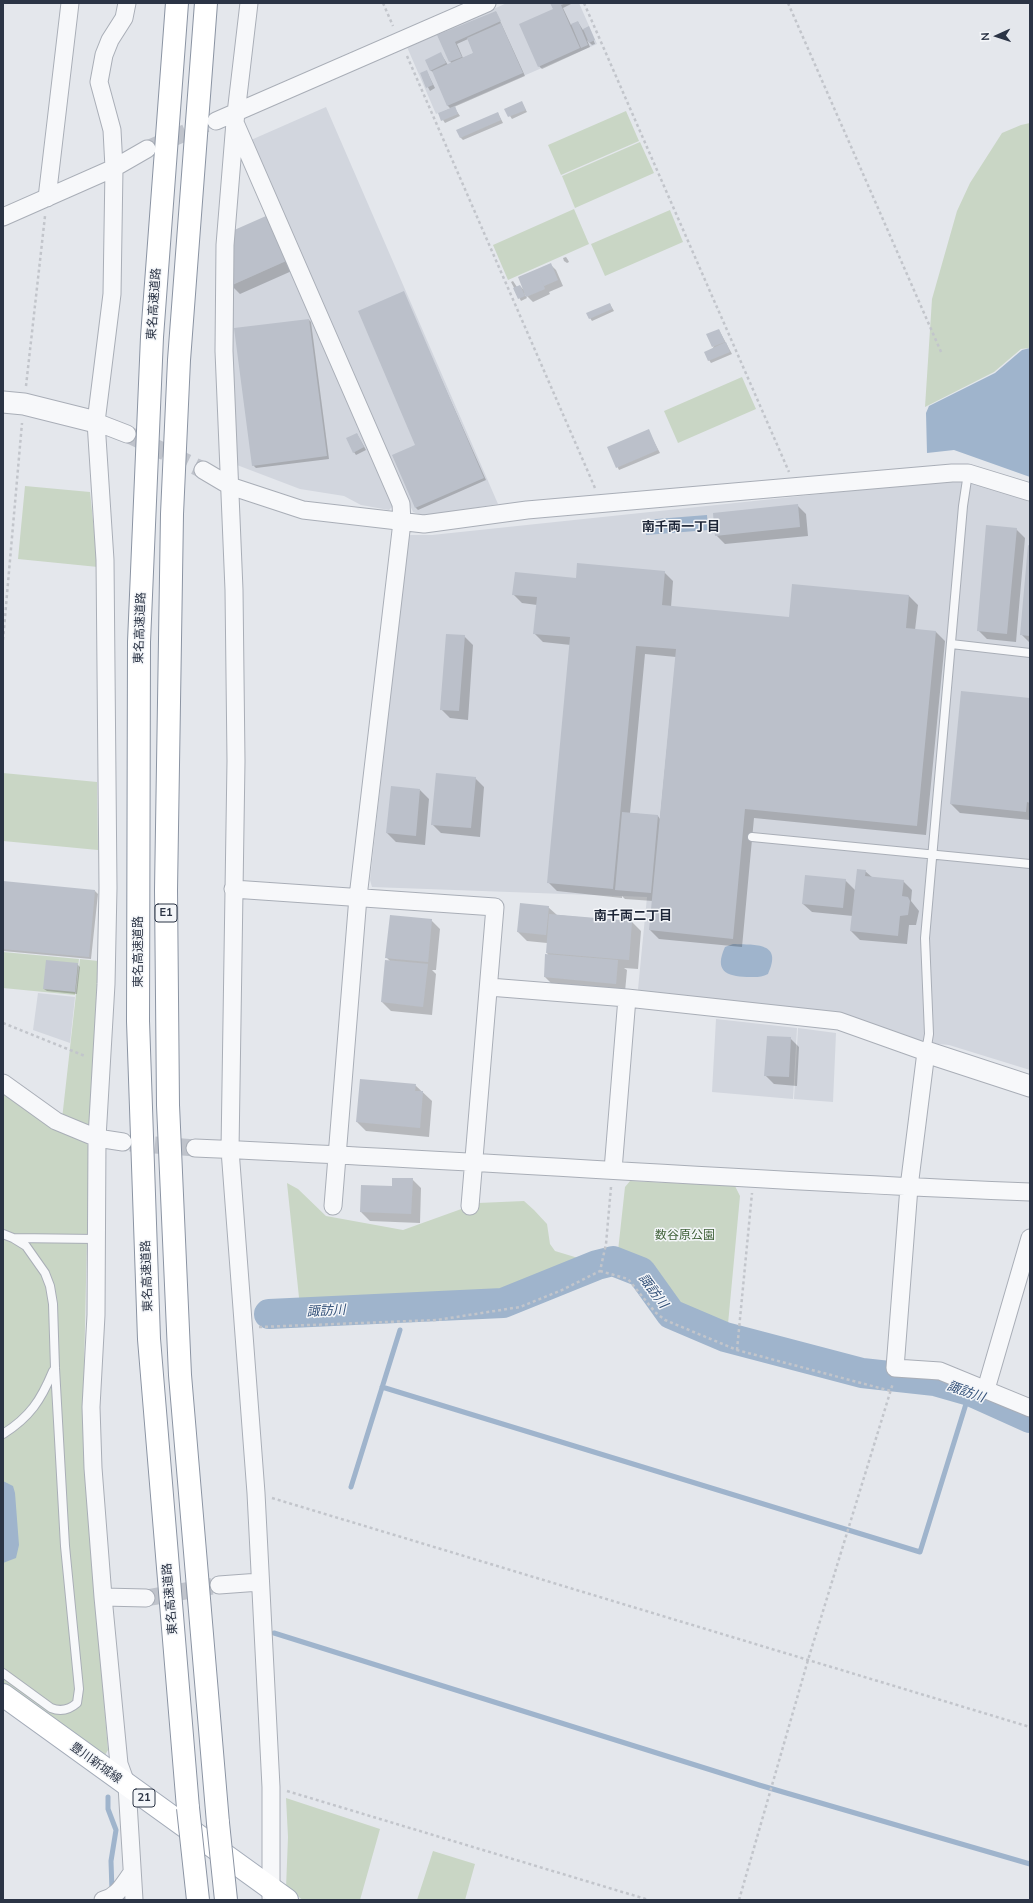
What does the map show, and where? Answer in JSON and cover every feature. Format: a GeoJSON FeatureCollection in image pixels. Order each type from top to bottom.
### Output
{"type":"FeatureCollection","features":[{"type":"Feature","properties":{"kind":"main road","name":"東名高速道路"},"geometry":{"type":"LineString","coordinates":[[177,3],[152,337],[139,642],[138,1021],[149,1339],[188,1808],[198,1900]]}},
{"type":"Feature","properties":{"kind":"main road","name":"E1"},"geometry":{"type":"LineString","coordinates":[[206,3],[178,384],[172,514],[166,890],[168,1105],[180,1375],[208,1695],[224,1824]]}},
{"type":"Feature","properties":{"kind":"main road","name":"豊川新城線"},"geometry":{"type":"LineString","coordinates":[[3,1695],[276,1896]]}},
{"type":"Feature","properties":{"kind":"main road"},"geometry":{"type":"LineString","coordinates":[[224,1824],[226,1900]]}},
{"type":"Feature","properties":{"kind":"main road"},"geometry":{"type":"LineString","coordinates":[[224,1824],[240,1900]]}},
{"type":"Feature","properties":{"kind":"street"},"geometry":{"type":"LineString","coordinates":[[47,198],[70,3]]}},
{"type":"Feature","properties":{"kind":"street"},"geometry":{"type":"LineString","coordinates":[[127,3],[124,18],[110,40],[104,55],[100,82],[112,130],[114,168],[112,294],[96,422],[105,560],[108,888],[106,984],[100,1062],[97,1138],[96,1315],[92,1407],[93,1468],[103,1597],[119,1764],[127,1786],[131,1874],[134,1900]]}},
{"type":"Feature","properties":{"kind":"street"},"geometry":{"type":"LineString","coordinates":[[249,3],[236,116],[225,245],[224,351],[234,590],[236,760],[230,1150],[245,1327],[256,1493],[272,1787],[276,1896]]}},
{"type":"Feature","properties":{"kind":"street"},"geometry":{"type":"LineString","coordinates":[[216,121],[236,116],[400,40],[487,3]]}},
{"type":"Feature","properties":{"kind":"street"},"geometry":{"type":"LineString","coordinates":[[236,116],[402,504],[402,522],[358,897],[333,1206]]}},
{"type":"Feature","properties":{"kind":"street"},"geometry":{"type":"LineString","coordinates":[[3,217],[114,168],[147,149]]}},
{"type":"Feature","properties":{"kind":"street"},"geometry":{"type":"LineString","coordinates":[[3,402],[24,404],[96,422],[127,434]]}},
{"type":"Feature","properties":{"kind":"street"},"geometry":{"type":"LineString","coordinates":[[203,470],[230,486],[303,510],[424,524],[527,510],[968,473],[1030,492]]}},
{"type":"Feature","properties":{"kind":"street"},"geometry":{"type":"LineString","coordinates":[[234,889],[495,907],[470,1206]]}},
{"type":"Feature","properties":{"kind":"street"},"geometry":{"type":"LineString","coordinates":[[489,987],[626,998],[839,1021],[926,1052],[1030,1086]]}},
{"type":"Feature","properties":{"kind":"street"},"geometry":{"type":"LineString","coordinates":[[613,1170],[626,998]]}},
{"type":"Feature","properties":{"kind":"street"},"geometry":{"type":"LineString","coordinates":[[926,1052],[909,1187],[895,1368],[940,1371],[1030,1408]]}},
{"type":"Feature","properties":{"kind":"street"},"geometry":{"type":"LineString","coordinates":[[3,1083],[56,1121],[97,1138],[123,1142]]}},
{"type":"Feature","properties":{"kind":"street"},"geometry":{"type":"LineString","coordinates":[[195,1148],[474,1161],[753,1179],[1030,1192]]}},
{"type":"Feature","properties":{"kind":"street"},"geometry":{"type":"LineString","coordinates":[[986,1389],[1030,1238]]}},
{"type":"Feature","properties":{"kind":"street"},"geometry":{"type":"LineString","coordinates":[[220,1585],[260,1582]]}},
{"type":"Feature","properties":{"kind":"street"},"geometry":{"type":"LineString","coordinates":[[103,1597],[146,1598]]}},
{"type":"Feature","properties":{"kind":"street"},"geometry":{"type":"LineString","coordinates":[[102,1900],[110,1898],[118,1892],[131,1874]]}},
{"type":"Feature","properties":{"kind":"lane"},"geometry":{"type":"LineString","coordinates":[[926,1052],[929,1034],[925,938],[968,473]]}},
{"type":"Feature","properties":{"kind":"lane"},"geometry":{"type":"LineString","coordinates":[[951,644],[1030,653]]}},
{"type":"Feature","properties":{"kind":"lane"},"geometry":{"type":"LineString","coordinates":[[752,837],[933,856],[1030,864]]}},
{"type":"Feature","properties":{"kind":"lane"},"geometry":{"type":"LineString","coordinates":[[3,1234],[26,1246],[36,1259],[45,1273],[50,1286],[53,1304],[54,1368],[65,1546],[79,1689],[77,1703],[66,1710],[51,1708],[3,1673]]}},
{"type":"Feature","properties":{"kind":"lane"},"geometry":{"type":"LineString","coordinates":[[12,1238],[97,1239]]}},
{"type":"Feature","properties":{"kind":"lane"},"geometry":{"type":"LineString","coordinates":[[3,1434],[24,1419],[36,1406],[45,1391],[54,1368]]}},
{"type":"Feature","properties":{"kind":"path"},"geometry":{"type":"LineString","coordinates":[[382,3],[400,40],[602,503]]}},
{"type":"Feature","properties":{"kind":"path"},"geometry":{"type":"LineString","coordinates":[[584,3],[796,487]]}},
{"type":"Feature","properties":{"kind":"path"},"geometry":{"type":"LineString","coordinates":[[788,3],[942,354]]}},
{"type":"Feature","properties":{"kind":"path"},"geometry":{"type":"LineString","coordinates":[[3,1023],[100,1062]]}},
{"type":"Feature","properties":{"kind":"path"},"geometry":{"type":"LineString","coordinates":[[600,1271],[606,1244],[613,1170]]}},
{"type":"Feature","properties":{"kind":"path"},"geometry":{"type":"LineString","coordinates":[[737,1350],[753,1179]]}},
{"type":"Feature","properties":{"kind":"path"},"geometry":{"type":"LineString","coordinates":[[245,1327],[437,1320],[520,1307],[562,1290],[600,1271],[628,1279],[655,1312],[665,1320],[737,1350],[891,1391]]}},
{"type":"Feature","properties":{"kind":"path"},"geometry":{"type":"LineString","coordinates":[[739,1900],[808,1660],[891,1391],[895,1368]]}},
{"type":"Feature","properties":{"kind":"path"},"geometry":{"type":"LineString","coordinates":[[256,1493],[1030,1726]]}},
{"type":"Feature","properties":{"kind":"path"},"geometry":{"type":"LineString","coordinates":[[272,1787],[648,1900]]}},
{"type":"Feature","properties":{"kind":"shaded area"},"geometry":{"type":"Polygon","coordinates":[[[507,3],[579,3],[597,44],[436,114],[407,47],[507,3]]]}},
{"type":"Feature","properties":{"kind":"shaded area"},"geometry":{"type":"Polygon","coordinates":[[[326,107],[498,504],[424,516],[413,512],[251,140],[326,107]]]}},
{"type":"Feature","properties":{"kind":"shaded area"},"geometry":{"type":"Polygon","coordinates":[[[286,261],[394,505],[389,510],[361,505],[344,496],[300,489],[237,465],[230,344],[230,286],[286,261]]]}},
{"type":"Feature","properties":{"kind":"shaded area"},"geometry":{"type":"Polygon","coordinates":[[[953,480],[971,482],[1030,501],[1030,1070],[949,1045],[916,1042],[642,996],[638,989],[647,897],[372,887],[370,880],[408,535],[432,535],[953,480]]]}},
{"type":"Feature","properties":{"kind":"shaded area"},"geometry":{"type":"Polygon","coordinates":[[[38,993],[75,997],[70,1043],[33,1030],[38,993]]]}},
{"type":"Feature","properties":{"kind":"shaded area"},"geometry":{"type":"Polygon","coordinates":[[[716,1019],[797,1028],[793,1099],[712,1092],[716,1019]]]}},
{"type":"Feature","properties":{"kind":"shaded area"},"geometry":{"type":"Polygon","coordinates":[[[798,1028],[836,1033],[833,1102],[794,1099],[798,1028]]]}},
{"type":"Feature","properties":{"kind":"green space"},"geometry":{"type":"Polygon","coordinates":[[[626,111],[639,141],[561,175],[548,145],[626,111]]]}},
{"type":"Feature","properties":{"kind":"green space"},"geometry":{"type":"Polygon","coordinates":[[[1030,123],[1030,348],[1021,349],[994,372],[925,407],[932,299],[957,211],[970,183],[1002,133],[1030,123]]]}},
{"type":"Feature","properties":{"kind":"green space"},"geometry":{"type":"Polygon","coordinates":[[[640,142],[654,173],[575,208],[562,176],[640,142]]]}},
{"type":"Feature","properties":{"kind":"green space"},"geometry":{"type":"Polygon","coordinates":[[[574,209],[589,244],[508,280],[493,245],[574,209]]]}},
{"type":"Feature","properties":{"kind":"green space"},"geometry":{"type":"Polygon","coordinates":[[[670,210],[683,242],[605,276],[591,244],[670,210]]]}},
{"type":"Feature","properties":{"kind":"green space"},"geometry":{"type":"Polygon","coordinates":[[[742,377],[756,409],[678,443],[664,411],[742,377]]]}},
{"type":"Feature","properties":{"kind":"green space"},"geometry":{"type":"Polygon","coordinates":[[[25,486],[90,492],[98,567],[18,559],[25,486]]]}},
{"type":"Feature","properties":{"kind":"green space"},"geometry":{"type":"Polygon","coordinates":[[[3,773],[97,782],[98,850],[3,841],[3,773]]]}},
{"type":"Feature","properties":{"kind":"green space"},"geometry":{"type":"Polygon","coordinates":[[[3,952],[79,959],[75,995],[3,988],[3,952]]]}},
{"type":"Feature","properties":{"kind":"green space"},"geometry":{"type":"Polygon","coordinates":[[[80,959],[98,961],[90,1129],[62,1119],[80,959]]]}},
{"type":"Feature","properties":{"kind":"green space"},"geometry":{"type":"Polygon","coordinates":[[[3,1090],[87,1143],[89,1149],[83,1415],[84,1463],[108,1750],[104,1757],[3,1685],[3,1090]]]}},
{"type":"Feature","properties":{"kind":"green space","name":"数谷原公園"},"geometry":{"type":"Polygon","coordinates":[[[630,1181],[735,1186],[740,1196],[728,1324],[722,1328],[680,1309],[669,1299],[646,1270],[622,1259],[618,1251],[625,1187],[630,1181]]]}},
{"type":"Feature","properties":{"kind":"green space"},"geometry":{"type":"Polygon","coordinates":[[[287,1183],[298,1189],[326,1216],[403,1230],[478,1203],[524,1201],[547,1224],[550,1244],[555,1251],[588,1261],[515,1290],[493,1297],[300,1307],[287,1183]]]}},
{"type":"Feature","properties":{"kind":"green space"},"geometry":{"type":"Polygon","coordinates":[[[286,1798],[380,1829],[360,1900],[303,1900],[286,1888],[288,1837],[286,1798]]]}},
{"type":"Feature","properties":{"kind":"green space"},"geometry":{"type":"Polygon","coordinates":[[[433,1851],[475,1864],[465,1900],[417,1900],[433,1851]]]}},
{"type":"Feature","properties":{"kind":"water"},"geometry":{"type":"Polygon","coordinates":[[[1030,348],[1030,477],[954,450],[927,453],[926,413],[929,406],[995,373],[1022,350],[1030,348]]]}},
{"type":"Feature","properties":{"kind":"water"},"geometry":{"type":"Polygon","coordinates":[[[707,515],[708,530],[646,535],[644,520],[707,515]]]}},
{"type":"Feature","properties":{"kind":"water"},"geometry":{"type":"Polygon","coordinates":[[[733,944],[758,945],[765,947],[770,951],[772,956],[772,964],[768,974],[760,977],[747,977],[733,975],[724,971],[721,962],[722,955],[725,947],[733,944]]]}},
{"type":"Feature","properties":{"kind":"water"},"geometry":{"type":"Polygon","coordinates":[[[3,1481],[13,1486],[15,1493],[19,1545],[16,1558],[3,1563],[3,1481]]]}},
{"type":"Feature","properties":{"kind":"building"},"geometry":{"type":"Polygon","coordinates":[[[550,3],[566,3],[561,5],[580,48],[538,67],[519,24],[553,9],[550,3]]]}},
{"type":"Feature","properties":{"kind":"building"},"geometry":{"type":"Polygon","coordinates":[[[496,11],[501,21],[455,42],[462,57],[449,62],[437,35],[496,11]]]}},
{"type":"Feature","properties":{"kind":"building"},"geometry":{"type":"Polygon","coordinates":[[[578,21],[588,45],[581,48],[571,24],[578,21]]]}},
{"type":"Feature","properties":{"kind":"building"},"geometry":{"type":"Polygon","coordinates":[[[501,23],[523,73],[447,106],[432,71],[473,53],[467,38],[501,23]]]}},
{"type":"Feature","properties":{"kind":"building"},"geometry":{"type":"Polygon","coordinates":[[[589,26],[595,40],[589,43],[583,29],[589,26]]]}},
{"type":"Feature","properties":{"kind":"building"},"geometry":{"type":"Polygon","coordinates":[[[441,52],[446,63],[430,71],[425,60],[441,52]]]}},
{"type":"Feature","properties":{"kind":"building"},"geometry":{"type":"Polygon","coordinates":[[[427,70],[433,85],[426,88],[420,73],[427,70]]]}},
{"type":"Feature","properties":{"kind":"building"},"geometry":{"type":"Polygon","coordinates":[[[522,101],[526,110],[508,117],[504,109],[522,101]]]}},
{"type":"Feature","properties":{"kind":"building"},"geometry":{"type":"Polygon","coordinates":[[[455,106],[458,114],[441,121],[438,113],[455,106]]]}},
{"type":"Feature","properties":{"kind":"building"},"geometry":{"type":"Polygon","coordinates":[[[498,112],[501,120],[460,138],[456,130],[498,112]]]}},
{"type":"Feature","properties":{"kind":"building"},"geometry":{"type":"Polygon","coordinates":[[[266,216],[286,261],[230,286],[232,231],[266,216]]]}},
{"type":"Feature","properties":{"kind":"building"},"geometry":{"type":"Polygon","coordinates":[[[551,263],[558,280],[544,286],[537,269],[551,263]]]}},
{"type":"Feature","properties":{"kind":"building"},"geometry":{"type":"Polygon","coordinates":[[[537,269],[545,289],[526,297],[518,277],[537,269]]]}},
{"type":"Feature","properties":{"kind":"building"},"geometry":{"type":"Polygon","coordinates":[[[520,285],[525,296],[518,299],[513,288],[520,285]]]}},
{"type":"Feature","properties":{"kind":"building"},"geometry":{"type":"Polygon","coordinates":[[[404,291],[484,478],[415,508],[392,455],[415,445],[358,311],[404,291]]]}},
{"type":"Feature","properties":{"kind":"building"},"geometry":{"type":"Polygon","coordinates":[[[610,303],[612,309],[589,319],[586,313],[610,303]]]}},
{"type":"Feature","properties":{"kind":"building"},"geometry":{"type":"Polygon","coordinates":[[[309,319],[327,456],[252,466],[234,328],[309,319]]]}},
{"type":"Feature","properties":{"kind":"building"},"geometry":{"type":"Polygon","coordinates":[[[719,329],[725,342],[712,347],[706,334],[719,329]]]}},
{"type":"Feature","properties":{"kind":"building"},"geometry":{"type":"Polygon","coordinates":[[[726,342],[730,352],[708,361],[704,352],[726,342]]]}},
{"type":"Feature","properties":{"kind":"building"},"geometry":{"type":"Polygon","coordinates":[[[649,429],[658,450],[616,468],[607,447],[649,429]]]}},
{"type":"Feature","properties":{"kind":"building"},"geometry":{"type":"Polygon","coordinates":[[[357,433],[364,447],[353,453],[346,438],[357,433]]]}},
{"type":"Feature","properties":{"kind":"building"},"geometry":{"type":"Polygon","coordinates":[[[798,504],[800,527],[715,536],[713,513],[798,504]]]}},
{"type":"Feature","properties":{"kind":"building"},"geometry":{"type":"Polygon","coordinates":[[[986,525],[1017,528],[1007,634],[977,631],[986,525]]]}},
{"type":"Feature","properties":{"kind":"building"},"geometry":{"type":"Polygon","coordinates":[[[1028,545],[1030,546],[1030,636],[1020,635],[1028,545]]]}},
{"type":"Feature","properties":{"kind":"building"},"geometry":{"type":"Polygon","coordinates":[[[577,563],[665,571],[662,605],[789,617],[792,584],[909,595],[906,628],[936,631],[917,826],[745,809],[733,939],[649,930],[676,649],[636,646],[613,889],[547,883],[570,637],[533,634],[537,597],[512,595],[515,572],[576,578],[577,563]]]}},
{"type":"Feature","properties":{"kind":"building"},"geometry":{"type":"Polygon","coordinates":[[[446,634],[465,635],[459,711],[440,710],[446,634]]]}},
{"type":"Feature","properties":{"kind":"building"},"geometry":{"type":"Polygon","coordinates":[[[961,691],[1030,698],[1030,803],[1027,802],[1026,812],[950,804],[961,691]]]}},
{"type":"Feature","properties":{"kind":"building"},"geometry":{"type":"Polygon","coordinates":[[[436,773],[476,777],[471,828],[431,825],[436,773]]]}},
{"type":"Feature","properties":{"kind":"building"},"geometry":{"type":"Polygon","coordinates":[[[391,786],[420,789],[416,836],[386,833],[391,786]]]}},
{"type":"Feature","properties":{"kind":"building"},"geometry":{"type":"Polygon","coordinates":[[[622,812],[658,815],[651,893],[615,890],[622,812]]]}},
{"type":"Feature","properties":{"kind":"building"},"geometry":{"type":"Polygon","coordinates":[[[857,869],[866,870],[865,876],[904,880],[902,896],[908,897],[910,901],[908,915],[900,916],[898,936],[850,931],[857,869]]]}},
{"type":"Feature","properties":{"kind":"building"},"geometry":{"type":"Polygon","coordinates":[[[805,875],[846,879],[843,908],[802,904],[805,875]]]}},
{"type":"Feature","properties":{"kind":"building"},"geometry":{"type":"Polygon","coordinates":[[[3,881],[95,890],[89,957],[3,949],[3,881]]]}},
{"type":"Feature","properties":{"kind":"building"},"geometry":{"type":"Polygon","coordinates":[[[520,903],[549,906],[546,935],[517,932],[520,903]]]}},
{"type":"Feature","properties":{"kind":"building"},"geometry":{"type":"Polygon","coordinates":[[[549,914],[632,921],[629,960],[546,953],[549,914]]]}},
{"type":"Feature","properties":{"kind":"building"},"geometry":{"type":"Polygon","coordinates":[[[390,915],[432,919],[428,962],[385,958],[390,915]]]}},
{"type":"Feature","properties":{"kind":"building"},"geometry":{"type":"Polygon","coordinates":[[[545,954],[618,960],[616,984],[544,977],[545,954]]]}},
{"type":"Feature","properties":{"kind":"building"},"geometry":{"type":"Polygon","coordinates":[[[46,960],[78,963],[75,992],[43,989],[46,960]]]}},
{"type":"Feature","properties":{"kind":"building"},"geometry":{"type":"Polygon","coordinates":[[[385,960],[428,964],[423,1007],[381,1002],[385,960]]]}},
{"type":"Feature","properties":{"kind":"building"},"geometry":{"type":"Polygon","coordinates":[[[767,1036],[791,1037],[789,1077],[764,1076],[767,1036]]]}},
{"type":"Feature","properties":{"kind":"building"},"geometry":{"type":"Polygon","coordinates":[[[360,1079],[416,1084],[415,1091],[423,1091],[420,1128],[356,1122],[360,1079]]]}},
{"type":"Feature","properties":{"kind":"building"},"geometry":{"type":"Polygon","coordinates":[[[392,1178],[413,1178],[411,1214],[360,1212],[361,1185],[392,1186],[392,1178]]]}},
{"type":"Feature","properties":{"kind":"waterway","name":"諏訪川"},"geometry":{"type":"LineString","coordinates":[[269,1314],[503,1303],[597,1265],[613,1261],[641,1272],[671,1314],[725,1337],[862,1373],[935,1381],[970,1391],[1030,1418]]}},
{"type":"Feature","properties":{"kind":"waterway"},"geometry":{"type":"LineString","coordinates":[[351,1487],[400,1330]]}},
{"type":"Feature","properties":{"kind":"waterway"},"geometry":{"type":"LineString","coordinates":[[382,1387],[920,1552],[970,1391]]}},
{"type":"Feature","properties":{"kind":"waterway"},"geometry":{"type":"LineString","coordinates":[[274,1633],[759,1785],[1030,1864]]}},
{"type":"Feature","properties":{"kind":"waterway"},"geometry":{"type":"LineString","coordinates":[[108,1797],[108,1809],[116,1830],[111,1861],[112,1891]]}},
{"type":"Feature","properties":{"kind":"tunnel"},"geometry":{"type":"LineString","coordinates":[[147,149],[206,124]]}},
{"type":"Feature","properties":{"kind":"tunnel"},"geometry":{"type":"LineString","coordinates":[[127,434],[203,470]]}},
{"type":"Feature","properties":{"kind":"tunnel"},"geometry":{"type":"LineString","coordinates":[[130,1143],[195,1148]]}},
{"type":"Feature","properties":{"kind":"tunnel"},"geometry":{"type":"LineString","coordinates":[[146,1598],[219,1585]]}},
{"type":"Feature","properties":{"kind":"district","name":"南千両一丁目"},"geometry":{"type":"Point","coordinates":[681,527]}},
{"type":"Feature","properties":{"kind":"district","name":"南千両二丁目"},"geometry":{"type":"Point","coordinates":[633,916]}}]}
